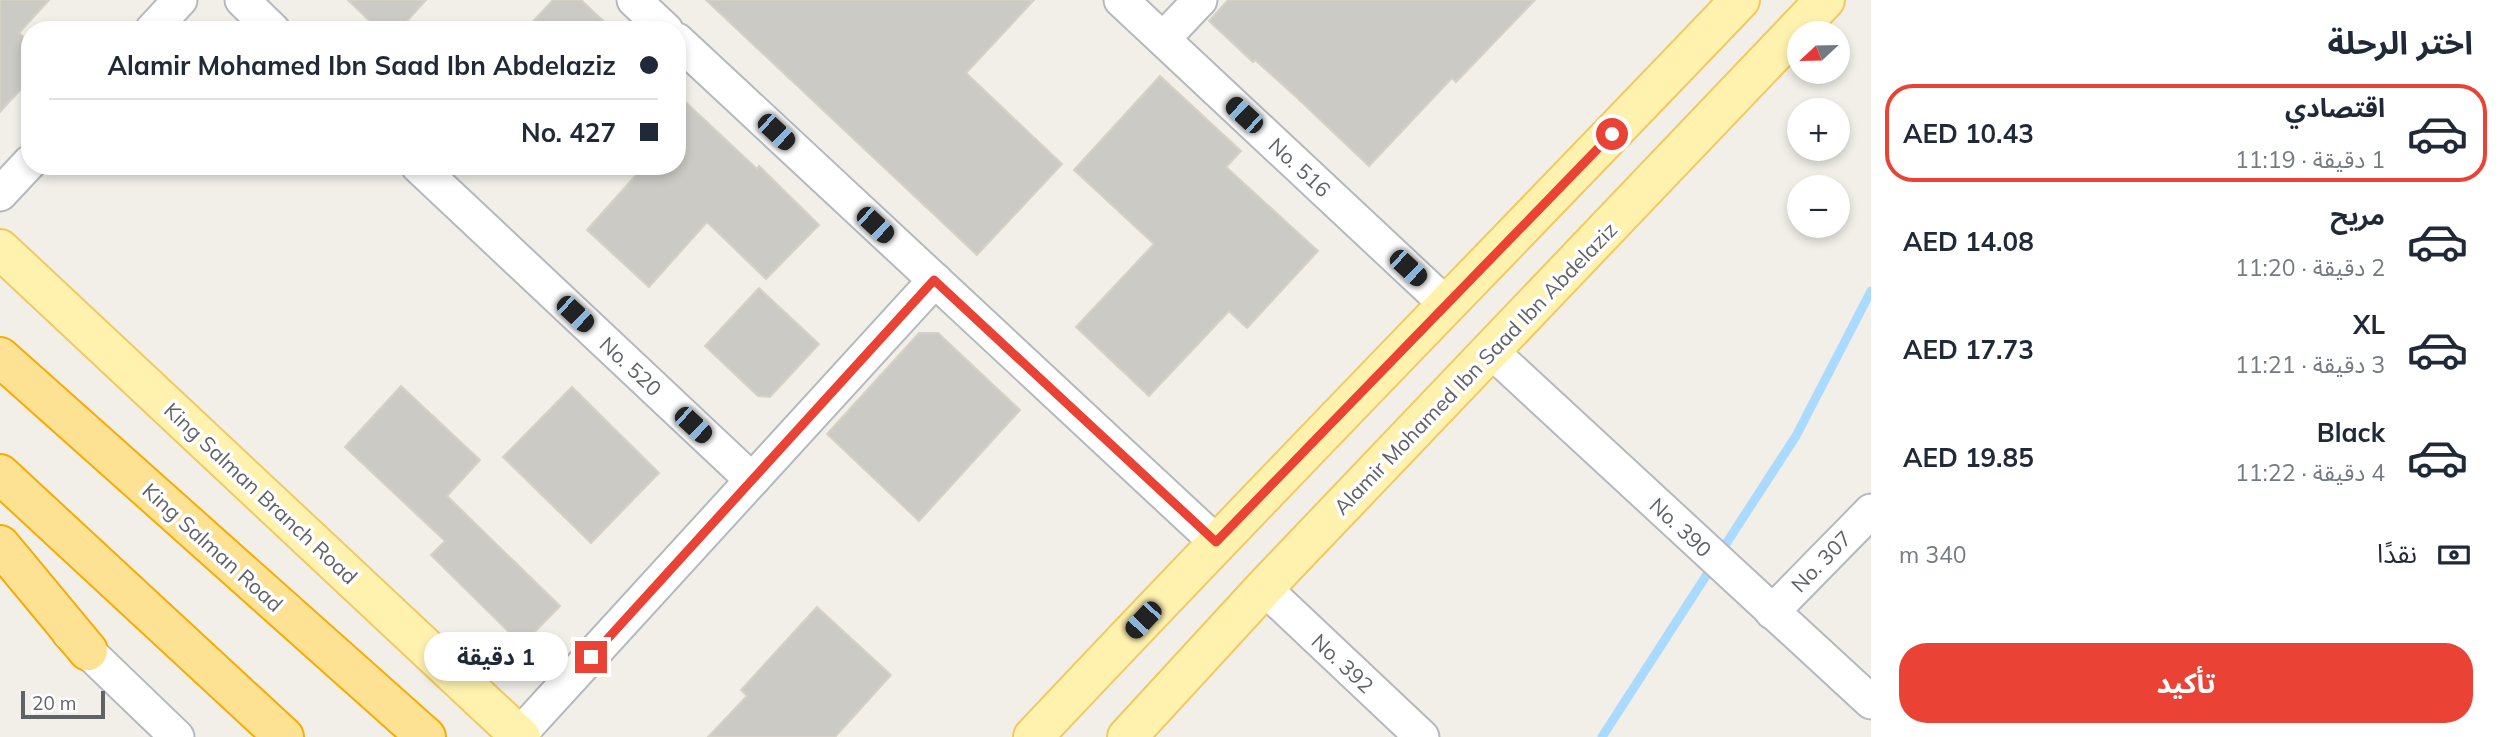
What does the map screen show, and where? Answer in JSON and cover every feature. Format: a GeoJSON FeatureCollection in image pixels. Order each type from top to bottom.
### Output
{"type":"FeatureCollection","features":[{"type":"Feature","properties":{"kind":"highway","name":"King Salman Road"},"geometry":{"type":"LineString","coordinates":[[0,357],[426,737]]}},
{"type":"Feature","properties":{"kind":"highway"},"geometry":{"type":"LineString","coordinates":[[0,474],[284,737]]}},
{"type":"Feature","properties":{"kind":"highway"},"geometry":{"type":"LineString","coordinates":[[0,545],[88,651]]}},
{"type":"Feature","properties":{"kind":"main road"},"geometry":{"type":"LineString","coordinates":[[1033,737],[1216,542],[1448,306],[1740,0]]}},
{"type":"Feature","properties":{"kind":"main road","name":"Alamir Mohamed Ibn Saad Ibn Abdelaziz"},"geometry":{"type":"LineString","coordinates":[[1127,737],[1264,588],[1825,0]]}},
{"type":"Feature","properties":{"kind":"main road","name":"King Salman Branch Road"},"geometry":{"type":"LineString","coordinates":[[0,249],[520,736]]}},
{"type":"Feature","properties":{"kind":"street"},"geometry":{"type":"LineString","coordinates":[[160,21],[180,0]]}},
{"type":"Feature","properties":{"kind":"street"},"geometry":{"type":"LineString","coordinates":[[242,0],[264,21]]}},
{"type":"Feature","properties":{"kind":"street"},"geometry":{"type":"LineString","coordinates":[[634,0],[656,21]]}},
{"type":"Feature","properties":{"kind":"street","name":"No. 516"},"geometry":{"type":"LineString","coordinates":[[1121,0],[1448,306]]}},
{"type":"Feature","properties":{"kind":"street"},"geometry":{"type":"LineString","coordinates":[[1163,39],[1200,0]]}},
{"type":"Feature","properties":{"kind":"street"},"geometry":{"type":"LineString","coordinates":[[686,48],[1216,542]]}},
{"type":"Feature","properties":{"kind":"street"},"geometry":{"type":"LineString","coordinates":[[0,194],[21,172]]}},
{"type":"Feature","properties":{"kind":"street","name":"No. 520"},"geometry":{"type":"LineString","coordinates":[[428,175],[752,480]]}},
{"type":"Feature","properties":{"kind":"street"},"geometry":{"type":"LineString","coordinates":[[520,736],[934,280]]}},
{"type":"Feature","properties":{"kind":"street","name":"No. 390"},"geometry":{"type":"LineString","coordinates":[[1491,351],[1871,702]]}},
{"type":"Feature","properties":{"kind":"street","name":"No. 307"},"geometry":{"type":"LineString","coordinates":[[1772,612],[1871,511]]}},
{"type":"Feature","properties":{"kind":"street"},"geometry":{"type":"LineString","coordinates":[[0,570],[177,737]]}},
{"type":"Feature","properties":{"kind":"street","name":"No. 392"},"geometry":{"type":"LineString","coordinates":[[1264,588],[1422,737]]}},
{"type":"Feature","properties":{"kind":"building"},"geometry":{"type":"Polygon","coordinates":[[[0,0],[49,0],[30,21],[21,21],[21,89],[0,112],[0,0]]]}},
{"type":"Feature","properties":{"kind":"building"},"geometry":{"type":"Polygon","coordinates":[[[348,0],[426,0],[407,21],[370,21],[348,0]]]}},
{"type":"Feature","properties":{"kind":"building"},"geometry":{"type":"Polygon","coordinates":[[[553,0],[581,0],[603,21],[533,21],[553,0]]]}},
{"type":"Feature","properties":{"kind":"building"},"geometry":{"type":"Polygon","coordinates":[[[706,0],[1034,0],[966,73],[1062,164],[977,255],[706,0]]]}},
{"type":"Feature","properties":{"kind":"building"},"geometry":{"type":"Polygon","coordinates":[[[1228,0],[1535,0],[1456,82],[1452,78],[1369,166],[1293,94],[1209,21],[1228,0]]]}},
{"type":"Feature","properties":{"kind":"building"},"geometry":{"type":"Polygon","coordinates":[[[1160,76],[1241,151],[1226,167],[1318,251],[1247,328],[1229,311],[1149,396],[1076,327],[1154,244],[1074,170],[1160,76]]]}},
{"type":"Feature","properties":{"kind":"building"},"geometry":{"type":"Polygon","coordinates":[[[686,102],[757,169],[759,166],[819,225],[766,279],[707,222],[649,287],[587,230],[636,175],[686,175],[686,102]]]}},
{"type":"Feature","properties":{"kind":"building"},"geometry":{"type":"Polygon","coordinates":[[[759,288],[819,344],[770,397],[758,396],[705,346],[759,288]]]}},
{"type":"Feature","properties":{"kind":"building"},"geometry":{"type":"Polygon","coordinates":[[[919,333],[938,333],[1020,410],[919,521],[827,434],[919,333]]]}},
{"type":"Feature","properties":{"kind":"building"},"geometry":{"type":"Polygon","coordinates":[[[401,386],[480,460],[447,496],[560,606],[522,645],[431,555],[445,541],[345,447],[401,386]]]}},
{"type":"Feature","properties":{"kind":"building"},"geometry":{"type":"Polygon","coordinates":[[[572,387],[659,473],[591,543],[503,457],[572,387]]]}},
{"type":"Feature","properties":{"kind":"building"},"geometry":{"type":"Polygon","coordinates":[[[817,607],[891,675],[835,737],[708,737],[747,696],[741,690],[817,607]]]}},
{"type":"Feature","properties":{"kind":"waterway"},"geometry":{"type":"LineString","coordinates":[[1720,553],[1796,436],[1871,291]]}},
{"type":"Feature","properties":{"kind":"waterway"},"geometry":{"type":"LineString","coordinates":[[1602,737],[1713,565]]}},
{"type":"Feature","properties":{"kind":"route"},"geometry":{"type":"LineString","coordinates":[[591,657],[934,280],[1216,542],[1448,306],[1612,134]]}}]}
